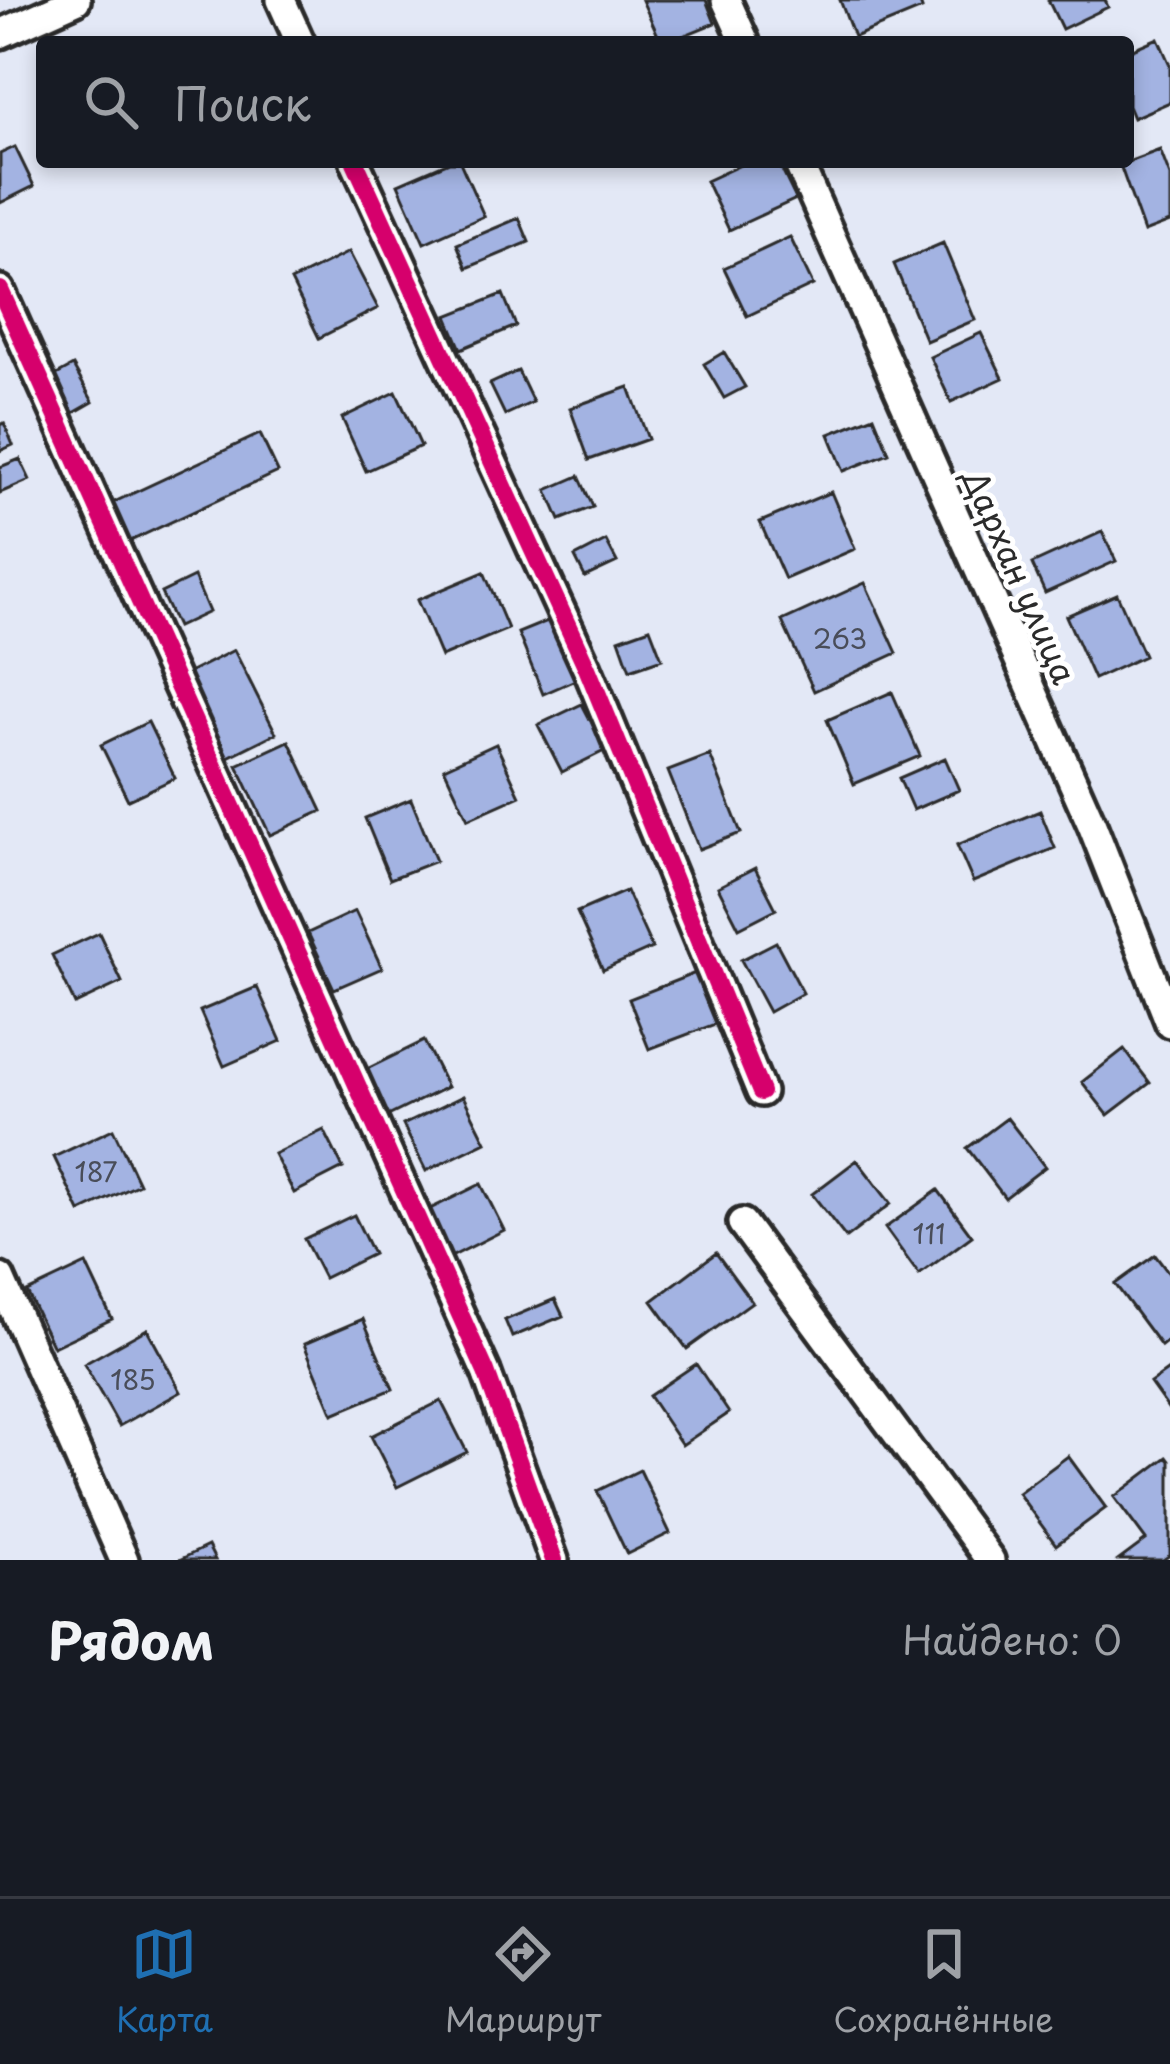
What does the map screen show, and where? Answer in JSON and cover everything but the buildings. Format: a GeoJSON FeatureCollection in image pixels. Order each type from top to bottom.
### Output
{"type":"FeatureCollection","features":[{"type":"Feature","properties":{"kind":"street"},"geometry":{"type":"LineString","coordinates":[[0,34],[76,0]]}},
{"type":"Feature","properties":{"kind":"street"},"geometry":{"type":"LineString","coordinates":[[281,0],[297,36]]}},
{"type":"Feature","properties":{"kind":"street"},"geometry":{"type":"LineString","coordinates":[[726,0],[742,36]]}},
{"type":"Feature","properties":{"kind":"street"},"geometry":{"type":"LineString","coordinates":[[358,168],[587,668],[761,1092]]}},
{"type":"Feature","properties":{"kind":"street","name":"Дархан улица"},"geometry":{"type":"LineString","coordinates":[[801,168],[1092,825],[1170,1023]]}},
{"type":"Feature","properties":{"kind":"street"},"geometry":{"type":"LineString","coordinates":[[0,290],[486,1372],[554,1560]]}},
{"type":"Feature","properties":{"kind":"street"},"geometry":{"type":"LineString","coordinates":[[742,1223],[990,1560]]}},
{"type":"Feature","properties":{"kind":"street"},"geometry":{"type":"LineString","coordinates":[[0,1278],[124,1560]]}},
{"type":"Feature","properties":{"kind":"cycle path"},"geometry":{"type":"LineString","coordinates":[[358,168],[587,668],[761,1092]]}},
{"type":"Feature","properties":{"kind":"cycle path"},"geometry":{"type":"LineString","coordinates":[[0,290],[486,1372],[554,1560]]}}]}
